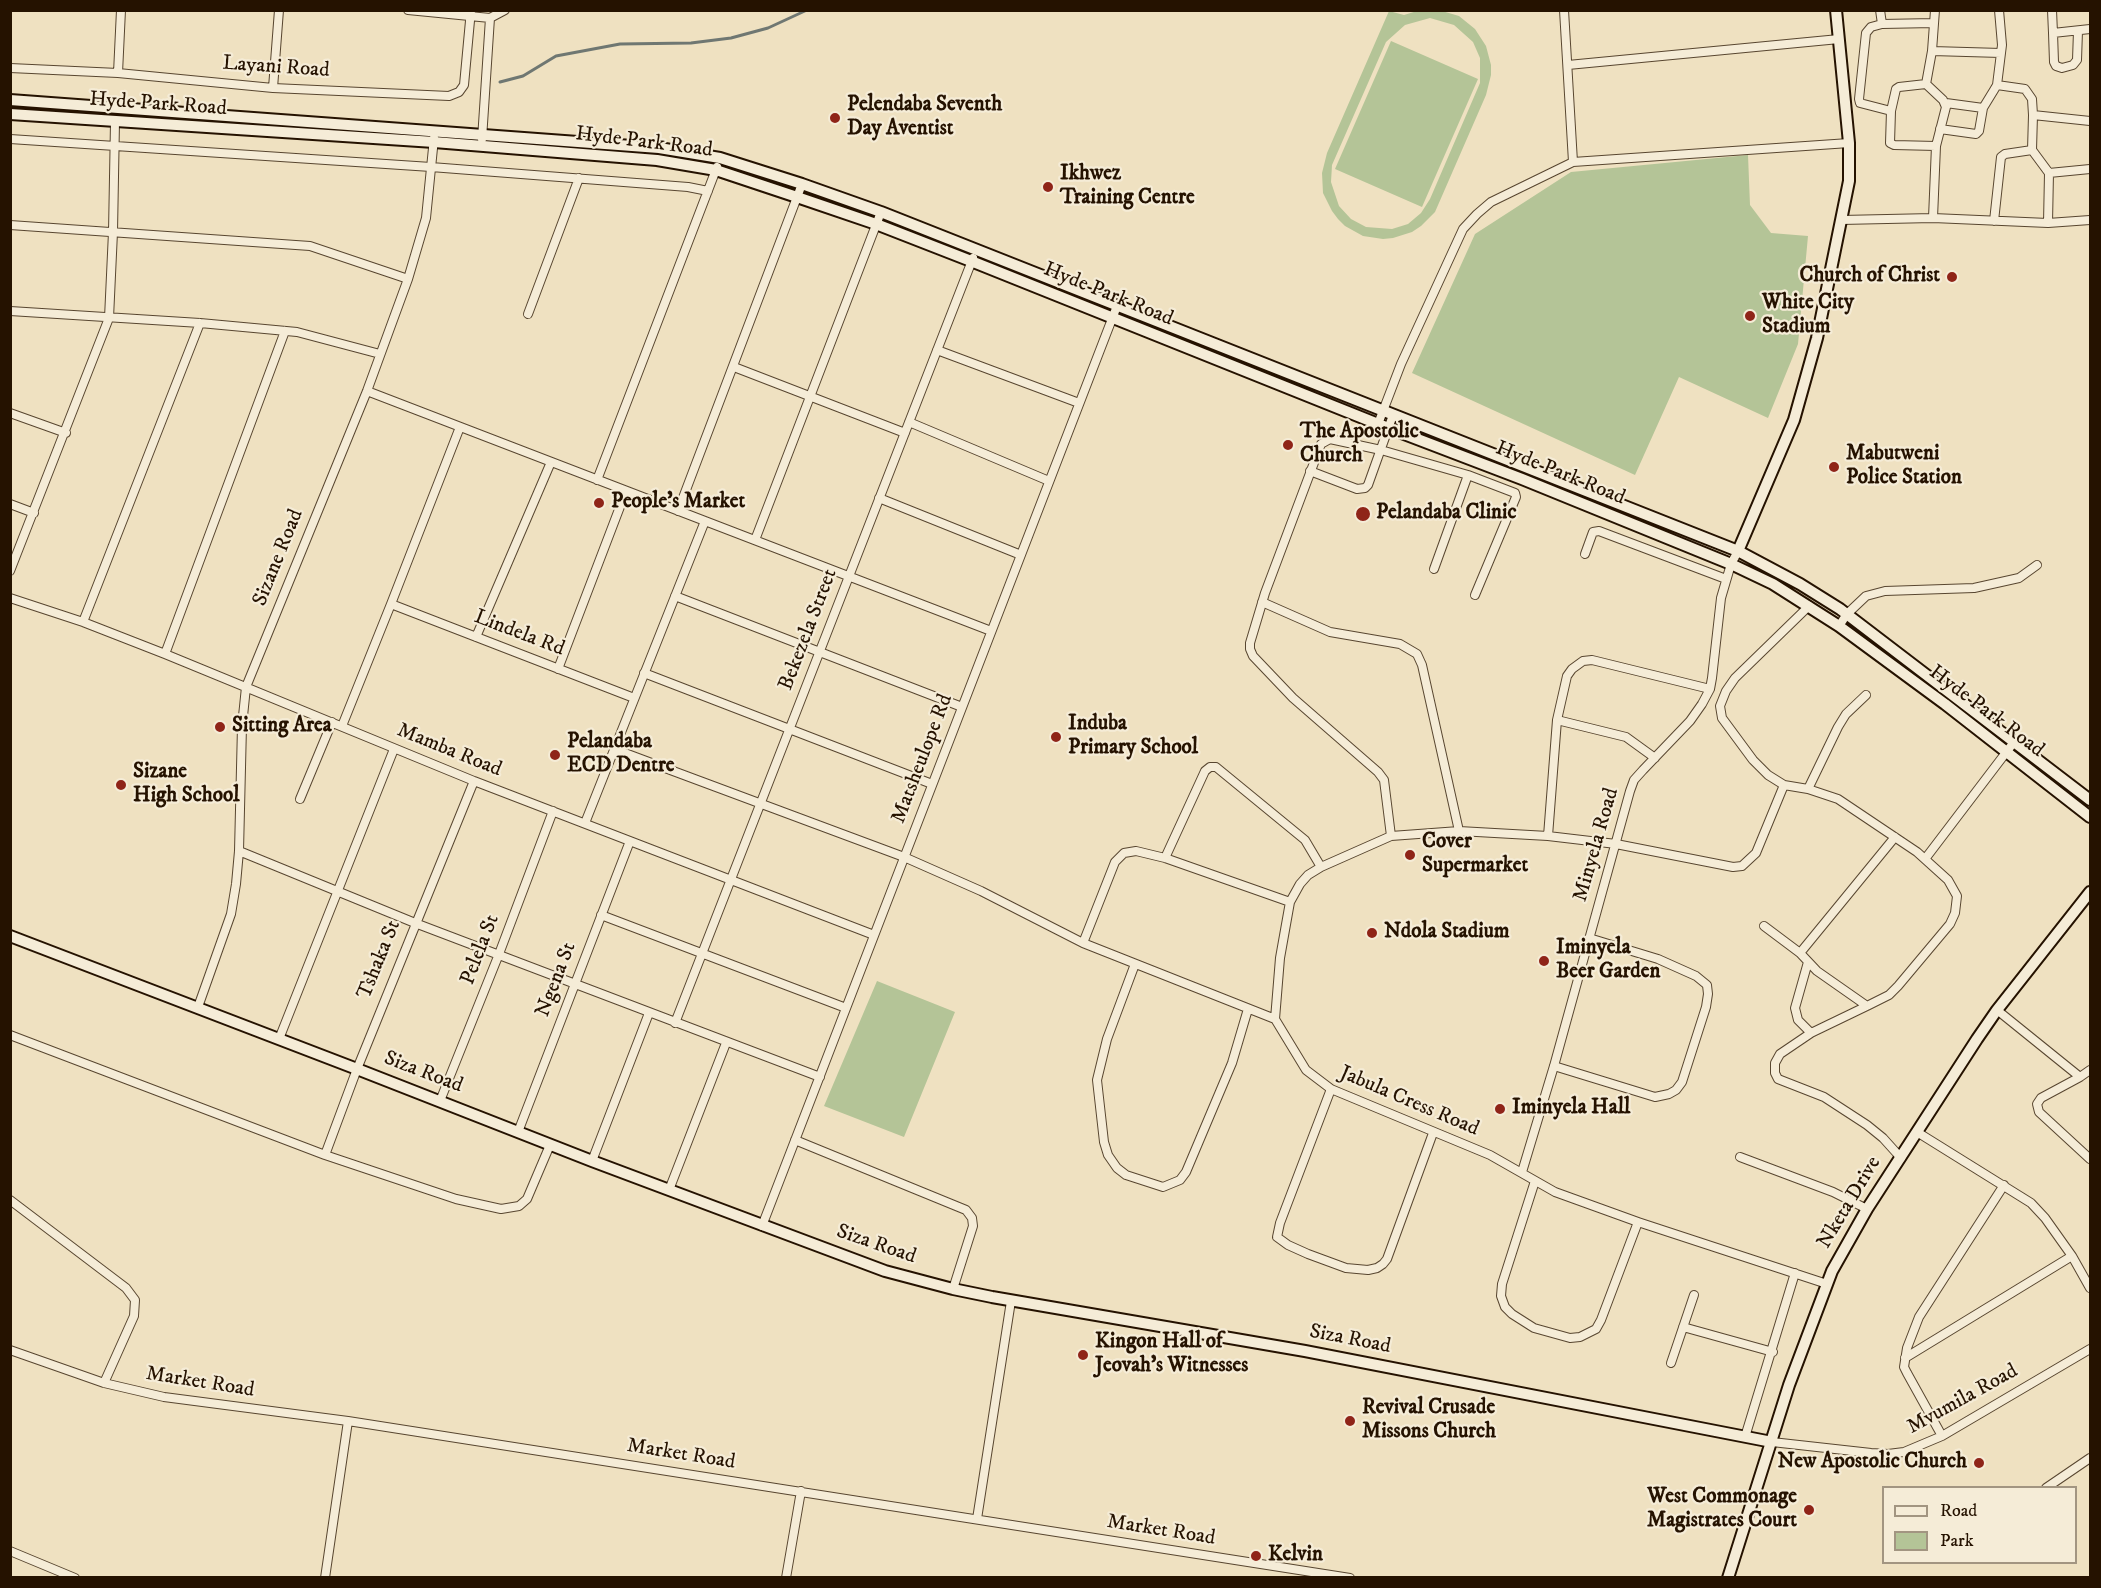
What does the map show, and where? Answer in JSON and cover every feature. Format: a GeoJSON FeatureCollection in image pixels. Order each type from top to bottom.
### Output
{"type":"FeatureCollection","features":[{"type":"Feature","properties":{"kind":"street"},"geometry":{"type":"LineString","coordinates":[[118,73],[122,10]]}},
{"type":"Feature","properties":{"kind":"street"},"geometry":{"type":"LineString","coordinates":[[273,88],[279,10]]}},
{"type":"Feature","properties":{"kind":"street"},"geometry":{"type":"LineString","coordinates":[[408,10],[471,13],[490,18],[505,10]]}},
{"type":"Feature","properties":{"kind":"street"},"geometry":{"type":"LineString","coordinates":[[1564,10],[1573,162]]}},
{"type":"Feature","properties":{"kind":"street"},"geometry":{"type":"LineString","coordinates":[[1738,551],[1794,420],[1817,338],[1849,181],[1849,143],[1836,10]]}},
{"type":"Feature","properties":{"kind":"street"},"geometry":{"type":"LineString","coordinates":[[1880,10],[1881,24]]}},
{"type":"Feature","properties":{"kind":"street"},"geometry":{"type":"LineString","coordinates":[[1926,84],[1932,51],[1935,10]]}},
{"type":"Feature","properties":{"kind":"street"},"geometry":{"type":"LineString","coordinates":[[1940,129],[1976,134],[1979,131],[1983,108],[1997,85],[2001,53],[1999,10]]}},
{"type":"Feature","properties":{"kind":"street"},"geometry":{"type":"LineString","coordinates":[[2052,10],[2056,66],[2062,68],[2073,65],[2077,60],[2078,31]]}},
{"type":"Feature","properties":{"kind":"street","name":"Layani Road"},"geometry":{"type":"LineString","coordinates":[[10,68],[118,73],[273,88],[449,96],[455,95],[464,85],[471,13]]}},
{"type":"Feature","properties":{"kind":"street"},"geometry":{"type":"LineString","coordinates":[[481,147],[490,18]]}},
{"type":"Feature","properties":{"kind":"street"},"geometry":{"type":"LineString","coordinates":[[1891,111],[1860,103],[1866,33],[1871,27],[1881,24],[1934,23]]}},
{"type":"Feature","properties":{"kind":"street"},"geometry":{"type":"LineString","coordinates":[[2053,33],[2091,29]]}},
{"type":"Feature","properties":{"kind":"street"},"geometry":{"type":"LineString","coordinates":[[1568,65],[1839,39]]}},
{"type":"Feature","properties":{"kind":"street"},"geometry":{"type":"LineString","coordinates":[[1932,51],[2001,53]]}},
{"type":"Feature","properties":{"kind":"street"},"geometry":{"type":"LineString","coordinates":[[1936,146],[1894,146],[1890,144],[1891,111],[1896,89],[1926,84],[1946,103],[1983,108]]}},
{"type":"Feature","properties":{"kind":"street"},"geometry":{"type":"LineString","coordinates":[[1997,85],[2025,89],[2032,99],[2032,150],[2049,173],[2048,223]]}},
{"type":"Feature","properties":{"kind":"street","name":"Hyde Park Road"},"geometry":{"type":"LineString","coordinates":[[10,100],[434,136],[481,147],[657,160],[716,170],[876,224],[1383,426],[1522,478],[1731,564],[1773,584],[1839,626],[2091,817]]}},
{"type":"Feature","properties":{"kind":"street"},"geometry":{"type":"LineString","coordinates":[[1933,218],[1936,146],[1946,103]]}},
{"type":"Feature","properties":{"kind":"street","name":"Hyde Park Road"},"geometry":{"type":"LineString","coordinates":[[10,114],[115,122],[434,136],[482,134],[659,148],[720,158],[802,184],[881,212],[1738,551],[1800,584],[1847,614],[2091,800]]}},
{"type":"Feature","properties":{"kind":"street"},"geometry":{"type":"LineString","coordinates":[[2033,115],[2091,121]]}},
{"type":"Feature","properties":{"kind":"street"},"geometry":{"type":"LineString","coordinates":[[10,571],[66,433],[109,318],[115,122]]}},
{"type":"Feature","properties":{"kind":"street","name":"Sizane Road"},"geometry":{"type":"LineString","coordinates":[[198,1007],[231,914],[240,851],[242,726],[246,687],[367,391],[408,279],[426,218],[434,136]]}},
{"type":"Feature","properties":{"kind":"street"},"geometry":{"type":"LineString","coordinates":[[10,139],[579,178],[688,187],[708,191]]}},
{"type":"Feature","properties":{"kind":"street"},"geometry":{"type":"LineString","coordinates":[[1310,471],[1357,489],[1365,488],[1368,484],[1381,450],[1383,426],[1401,364],[1463,229],[1491,202],[1573,162],[1849,143]]}},
{"type":"Feature","properties":{"kind":"street"},"geometry":{"type":"LineString","coordinates":[[1994,221],[2001,157],[2005,154],[2032,150]]}},
{"type":"Feature","properties":{"kind":"street"},"geometry":{"type":"LineString","coordinates":[[597,480],[720,158]]}},
{"type":"Feature","properties":{"kind":"street"},"geometry":{"type":"LineString","coordinates":[[2049,173],[2091,169]]}},
{"type":"Feature","properties":{"kind":"street"},"geometry":{"type":"LineString","coordinates":[[528,314],[579,178]]}},
{"type":"Feature","properties":{"kind":"street"},"geometry":{"type":"LineString","coordinates":[[678,511],[802,184]]}},
{"type":"Feature","properties":{"kind":"street"},"geometry":{"type":"LineString","coordinates":[[755,540],[881,212]]}},
{"type":"Feature","properties":{"kind":"street"},"geometry":{"type":"LineString","coordinates":[[1841,220],[1933,218],[2048,223],[2091,220]]}},
{"type":"Feature","properties":{"kind":"street"},"geometry":{"type":"LineString","coordinates":[[10,225],[310,246],[408,279]]}},
{"type":"Feature","properties":{"kind":"street","name":"Bekezela Street"},"geometry":{"type":"LineString","coordinates":[[675,1023],[976,250]]}},
{"type":"Feature","properties":{"kind":"street","name":"Matsheulope Rd"},"geometry":{"type":"LineString","coordinates":[[762,1226],[1117,306]]}},
{"type":"Feature","properties":{"kind":"street"},"geometry":{"type":"LineString","coordinates":[[10,312],[200,323],[297,332],[380,354]]}},
{"type":"Feature","properties":{"kind":"street"},"geometry":{"type":"LineString","coordinates":[[83,622],[200,323]]}},
{"type":"Feature","properties":{"kind":"street"},"geometry":{"type":"LineString","coordinates":[[165,654],[285,331]]}},
{"type":"Feature","properties":{"kind":"street"},"geometry":{"type":"LineString","coordinates":[[937,350],[1079,403]]}},
{"type":"Feature","properties":{"kind":"street"},"geometry":{"type":"LineString","coordinates":[[734,367],[905,433]]}},
{"type":"Feature","properties":{"kind":"street"},"geometry":{"type":"LineString","coordinates":[[367,391],[991,631]]}},
{"type":"Feature","properties":{"kind":"street"},"geometry":{"type":"LineString","coordinates":[[10,413],[66,433]]}},
{"type":"Feature","properties":{"kind":"street"},"geometry":{"type":"LineString","coordinates":[[909,422],[1049,481]]}},
{"type":"Feature","properties":{"kind":"street"},"geometry":{"type":"LineString","coordinates":[[342,726],[460,427]]}},
{"type":"Feature","properties":{"kind":"street"},"geometry":{"type":"LineString","coordinates":[[1391,836],[1384,780],[1378,772],[1293,698],[1253,656],[1250,643],[1262,602],[1321,444],[1330,440],[1381,450],[1512,490],[1516,497],[1475,595]]}},
{"type":"Feature","properties":{"kind":"street"},"geometry":{"type":"LineString","coordinates":[[476,637],[551,462]]}},
{"type":"Feature","properties":{"kind":"street"},"geometry":{"type":"LineString","coordinates":[[1434,569],[1468,475]]}},
{"type":"Feature","properties":{"kind":"street"},"geometry":{"type":"LineString","coordinates":[[558,669],[626,491]]}},
{"type":"Feature","properties":{"kind":"street"},"geometry":{"type":"LineString","coordinates":[[879,498],[1021,555]]}},
{"type":"Feature","properties":{"kind":"street"},"geometry":{"type":"LineString","coordinates":[[10,504],[34,513]]}},
{"type":"Feature","properties":{"kind":"street"},"geometry":{"type":"LineString","coordinates":[[585,823],[705,521]]}},
{"type":"Feature","properties":{"kind":"street"},"geometry":{"type":"LineString","coordinates":[[1584,554],[1593,532],[1599,531],[1726,579]]}},
{"type":"Feature","properties":{"kind":"street","name":"Minyela Road"},"geometry":{"type":"LineString","coordinates":[[1522,1172],[1634,780],[1689,721],[1710,689],[1721,598],[1731,564],[1738,551]]}},
{"type":"Feature","properties":{"kind":"street"},"geometry":{"type":"LineString","coordinates":[[1839,626],[1847,614],[1866,596],[1885,591],[1974,588],[2019,578],[2037,565]]}},
{"type":"Feature","properties":{"kind":"street"},"geometry":{"type":"LineString","coordinates":[[675,596],[962,707]]}},
{"type":"Feature","properties":{"kind":"street","name":"Mamba Road"},"geometry":{"type":"LineString","coordinates":[[10,598],[83,622],[474,781],[874,935]]}},
{"type":"Feature","properties":{"kind":"street"},"geometry":{"type":"LineString","coordinates":[[1262,602],[1330,632],[1400,644],[1418,654],[1460,831]]}},
{"type":"Feature","properties":{"kind":"street","name":"Lindela Rd"},"geometry":{"type":"LineString","coordinates":[[392,604],[634,698]]}},
{"type":"Feature","properties":{"kind":"street"},"geometry":{"type":"LineString","coordinates":[[1809,606],[1735,678],[1720,706],[1722,718],[1753,760],[1768,775],[1784,785],[1808,789],[1838,799],[1850,806],[1925,859],[1948,879],[1957,896],[1955,913],[1950,924],[1898,986],[1888,995],[1811,1033],[1780,1054],[1775,1063],[1775,1073],[1778,1079],[1824,1098],[1841,1108],[1875,1132],[1900,1158]]}},
{"type":"Feature","properties":{"kind":"street"},"geometry":{"type":"LineString","coordinates":[[1548,836],[1557,720],[1567,676],[1572,669],[1583,661],[1592,660],[1710,689]]}},
{"type":"Feature","properties":{"kind":"street"},"geometry":{"type":"LineString","coordinates":[[644,673],[933,784]]}},
{"type":"Feature","properties":{"kind":"street"},"geometry":{"type":"LineString","coordinates":[[1808,789],[1846,714],[1866,695]]}},
{"type":"Feature","properties":{"kind":"street"},"geometry":{"type":"LineString","coordinates":[[1557,720],[1626,737],[1655,758]]}},
{"type":"Feature","properties":{"kind":"street"},"geometry":{"type":"LineString","coordinates":[[300,799],[332,722]]}},
{"type":"Feature","properties":{"kind":"street"},"geometry":{"type":"LineString","coordinates":[[1925,859],[2014,742]]}},
{"type":"Feature","properties":{"kind":"street"},"geometry":{"type":"LineString","coordinates":[[614,748],[904,857],[981,891],[1083,943],[1275,1019],[1280,958],[1290,902],[1308,875],[1322,867],[1391,836],[1460,831],[1548,836],[1616,844],[1733,867],[1742,866],[1756,853],[1784,785]]}},
{"type":"Feature","properties":{"kind":"street"},"geometry":{"type":"LineString","coordinates":[[279,1039],[394,749]]}},
{"type":"Feature","properties":{"kind":"street"},"geometry":{"type":"LineString","coordinates":[[1165,858],[1204,771],[1216,766],[1305,840],[1322,867]]}},
{"type":"Feature","properties":{"kind":"street","name":"Tshaka St"},"geometry":{"type":"LineString","coordinates":[[326,1155],[357,1068],[474,781]]}},
{"type":"Feature","properties":{"kind":"street","name":"Pelela St"},"geometry":{"type":"LineString","coordinates":[[440,1101],[553,811]]}},
{"type":"Feature","properties":{"kind":"street"},"geometry":{"type":"LineString","coordinates":[[1800,953],[1895,837]]}},
{"type":"Feature","properties":{"kind":"street","name":"Ngena St"},"geometry":{"type":"LineString","coordinates":[[518,1132],[630,841]]}},
{"type":"Feature","properties":{"kind":"street"},"geometry":{"type":"LineString","coordinates":[[240,851],[415,923],[820,1077]]}},
{"type":"Feature","properties":{"kind":"street"},"geometry":{"type":"LineString","coordinates":[[1083,943],[1115,862],[1124,854],[1136,852],[1165,858],[1290,902]]}},
{"type":"Feature","properties":{"kind":"street","name":"Nketa Drive"},"geometry":{"type":"LineString","coordinates":[[1728,1578],[1789,1385],[1827,1284],[1867,1209],[1997,1010],[2091,892]]}},
{"type":"Feature","properties":{"kind":"street"},"geometry":{"type":"LineString","coordinates":[[601,915],[846,1008]]}},
{"type":"Feature","properties":{"kind":"street"},"geometry":{"type":"LineString","coordinates":[[1764,926],[1800,953],[1817,971],[1867,1006]]}},
{"type":"Feature","properties":{"kind":"street","name":"Siza Road"},"geometry":{"type":"LineString","coordinates":[[10,936],[357,1068],[550,1145],[885,1271],[1011,1301],[1305,1351],[1772,1442]]}},
{"type":"Feature","properties":{"kind":"street"},"geometry":{"type":"LineString","coordinates":[[1554,1066],[1655,1097],[1669,1094],[1676,1090],[1682,1082],[1706,1007],[1707,985],[1696,976],[1658,959],[1589,938]]}},
{"type":"Feature","properties":{"kind":"street"},"geometry":{"type":"LineString","coordinates":[[1808,962],[1795,1008],[1798,1020],[1811,1033]]}},
{"type":"Feature","properties":{"kind":"street"},"geometry":{"type":"LineString","coordinates":[[1135,964],[1107,1039],[1097,1080],[1104,1142],[1108,1155],[1117,1168],[1126,1175],[1163,1187],[1180,1180],[1186,1172],[1232,1063],[1248,1009]]}},
{"type":"Feature","properties":{"kind":"street"},"geometry":{"type":"LineString","coordinates":[[1997,1010],[2080,1077]]}},
{"type":"Feature","properties":{"kind":"street"},"geometry":{"type":"LineString","coordinates":[[592,1161],[649,1013]]}},
{"type":"Feature","properties":{"kind":"street","name":"Jabula Cress Road"},"geometry":{"type":"LineString","coordinates":[[1275,1019],[1306,1070],[1331,1089],[1490,1155],[1556,1192],[1638,1222],[1827,1284]]}},
{"type":"Feature","properties":{"kind":"street"},"geometry":{"type":"LineString","coordinates":[[10,1035],[326,1155],[456,1198],[501,1209],[519,1206],[527,1199],[550,1145]]}},
{"type":"Feature","properties":{"kind":"street"},"geometry":{"type":"LineString","coordinates":[[669,1190],[726,1042]]}},
{"type":"Feature","properties":{"kind":"street"},"geometry":{"type":"LineString","coordinates":[[2091,1070],[2041,1098],[2037,1104],[2039,1112],[2091,1158]]}},
{"type":"Feature","properties":{"kind":"street"},"geometry":{"type":"LineString","coordinates":[[1331,1089],[1280,1223],[1277,1237],[1308,1254],[1346,1268],[1368,1269],[1377,1268],[1383,1264],[1387,1259],[1433,1133]]}},
{"type":"Feature","properties":{"kind":"street"},"geometry":{"type":"LineString","coordinates":[[1917,1132],[2031,1203],[2072,1256],[2091,1288]]}},
{"type":"Feature","properties":{"kind":"street"},"geometry":{"type":"LineString","coordinates":[[795,1140],[966,1210],[972,1218],[972,1231],[953,1289]]}},
{"type":"Feature","properties":{"kind":"street"},"geometry":{"type":"LineString","coordinates":[[1740,1157],[1833,1192],[1867,1209]]}},
{"type":"Feature","properties":{"kind":"street"},"geometry":{"type":"LineString","coordinates":[[1535,1181],[1502,1284],[1505,1306],[1512,1314],[1534,1328],[1570,1338],[1580,1337],[1596,1329],[1638,1222]]}},
{"type":"Feature","properties":{"kind":"street"},"geometry":{"type":"LineString","coordinates":[[1942,1436],[1907,1373],[1904,1366],[1905,1358],[1919,1317],[2004,1185]]}},
{"type":"Feature","properties":{"kind":"street"},"geometry":{"type":"LineString","coordinates":[[10,1200],[126,1288],[135,1300],[134,1316],[104,1383]]}},
{"type":"Feature","properties":{"kind":"street"},"geometry":{"type":"LineString","coordinates":[[1905,1358],[2072,1256]]}},
{"type":"Feature","properties":{"kind":"street"},"geometry":{"type":"LineString","coordinates":[[1745,1437],[1773,1352],[1795,1273]]}},
{"type":"Feature","properties":{"kind":"street"},"geometry":{"type":"LineString","coordinates":[[1671,1363],[1694,1295]]}},
{"type":"Feature","properties":{"kind":"street"},"geometry":{"type":"LineString","coordinates":[[977,1519],[1011,1301]]}},
{"type":"Feature","properties":{"kind":"street"},"geometry":{"type":"LineString","coordinates":[[1683,1326],[1773,1352]]}},
{"type":"Feature","properties":{"kind":"street","name":"Mvumila Road"},"geometry":{"type":"LineString","coordinates":[[1772,1442],[1888,1454],[1904,1452],[1942,1436],[2091,1348]]}},
{"type":"Feature","properties":{"kind":"street","name":"Market Road"},"geometry":{"type":"LineString","coordinates":[[10,1350],[104,1383],[143,1394],[348,1421],[1350,1578]]}},
{"type":"Feature","properties":{"kind":"street"},"geometry":{"type":"LineString","coordinates":[[325,1578],[348,1421]]}},
{"type":"Feature","properties":{"kind":"street"},"geometry":{"type":"LineString","coordinates":[[2049,1486],[2091,1458]]}},
{"type":"Feature","properties":{"kind":"street"},"geometry":{"type":"LineString","coordinates":[[786,1578],[801,1491]]}},
{"type":"Feature","properties":{"kind":"street"},"geometry":{"type":"LineString","coordinates":[[10,1551],[75,1578]]}},
{"type":"Feature","properties":{"kind":"green space"},"geometry":{"type":"Polygon","coordinates":[[[1389,11],[1404,15],[1417,11],[1442,11],[1459,16],[1475,29],[1486,46],[1491,65],[1486,95],[1435,212],[1421,226],[1412,232],[1383,239],[1363,236],[1345,226],[1332,211],[1323,193],[1322,173],[1327,153],[1389,11]],[[1430,18],[1405,25],[1386,42],[1332,165],[1331,182],[1339,206],[1351,219],[1366,227],[1392,229],[1408,224],[1421,213],[1430,199],[1480,83],[1480,58],[1473,42],[1454,25],[1430,18]]]}},
{"type":"Feature","properties":{"kind":"green space"},"geometry":{"type":"Polygon","coordinates":[[[1391,41],[1478,79],[1422,207],[1335,169],[1391,41]]]}},
{"type":"Feature","properties":{"kind":"green space","name":"White City Stadium"},"geometry":{"type":"Polygon","coordinates":[[[1748,155],[1750,205],[1771,233],[1808,236],[1798,344],[1768,418],[1679,377],[1635,475],[1412,373],[1475,234],[1571,172],[1748,155]]]}},
{"type":"Feature","properties":{"kind":"green space"},"geometry":{"type":"Polygon","coordinates":[[[877,981],[955,1012],[904,1137],[824,1106],[877,981]]]}},
{"type":"Feature","properties":{"kind":"waterway"},"geometry":{"type":"LineString","coordinates":[[500,82],[523,76],[556,56],[620,44],[691,43],[731,38],[768,28],[807,10]]}},
{"type":"Feature","properties":{"kind":"place","name":"Pelendaba Seventh Day Aventist"},"geometry":{"type":"Point","coordinates":[835,118]}},
{"type":"Feature","properties":{"kind":"place","name":"Ikhwez Training Centre"},"geometry":{"type":"Point","coordinates":[1048,187]}},
{"type":"Feature","properties":{"kind":"place","name":"Church of Christ"},"geometry":{"type":"Point","coordinates":[1952,277]}},
{"type":"Feature","properties":{"kind":"place","name":"White City Stadium"},"geometry":{"type":"Point","coordinates":[1750,316]}},
{"type":"Feature","properties":{"kind":"place","name":"The Apostolic Church"},"geometry":{"type":"Point","coordinates":[1288,445]}},
{"type":"Feature","properties":{"kind":"place","name":"Mabutweni Police Station"},"geometry":{"type":"Point","coordinates":[1834,467]}},
{"type":"Feature","properties":{"kind":"place","name":"People's Market"},"geometry":{"type":"Point","coordinates":[599,503]}},
{"type":"Feature","properties":{"kind":"place","name":"Pelandaba Clinic"},"geometry":{"type":"Point","coordinates":[1363,514]}},
{"type":"Feature","properties":{"kind":"place","name":"Sitting Area"},"geometry":{"type":"Point","coordinates":[220,727]}},
{"type":"Feature","properties":{"kind":"place","name":"Induba Primary School"},"geometry":{"type":"Point","coordinates":[1056,737]}},
{"type":"Feature","properties":{"kind":"place","name":"Pelandaba ECD Dentre"},"geometry":{"type":"Point","coordinates":[555,755]}},
{"type":"Feature","properties":{"kind":"place","name":"Sizane High School"},"geometry":{"type":"Point","coordinates":[121,785]}},
{"type":"Feature","properties":{"kind":"place","name":"Cover Supermarket"},"geometry":{"type":"Point","coordinates":[1410,855]}},
{"type":"Feature","properties":{"kind":"place","name":"Ndola Stadium"},"geometry":{"type":"Point","coordinates":[1372,933]}},
{"type":"Feature","properties":{"kind":"place","name":"Iminyela Beer Garden"},"geometry":{"type":"Point","coordinates":[1544,961]}},
{"type":"Feature","properties":{"kind":"place","name":"Iminyela Hall"},"geometry":{"type":"Point","coordinates":[1500,1109]}},
{"type":"Feature","properties":{"kind":"place","name":"Kingon Hall of Jeovah's Witnesses"},"geometry":{"type":"Point","coordinates":[1083,1355]}},
{"type":"Feature","properties":{"kind":"place","name":"Revival Crusade Missons Church"},"geometry":{"type":"Point","coordinates":[1350,1421]}},
{"type":"Feature","properties":{"kind":"place","name":"New Apostolic Church"},"geometry":{"type":"Point","coordinates":[1979,1463]}},
{"type":"Feature","properties":{"kind":"place","name":"West Commonage Magistrates Court"},"geometry":{"type":"Point","coordinates":[1809,1510]}},
{"type":"Feature","properties":{"kind":"place","name":"Kelvin"},"geometry":{"type":"Point","coordinates":[1256,1556]}}]}
